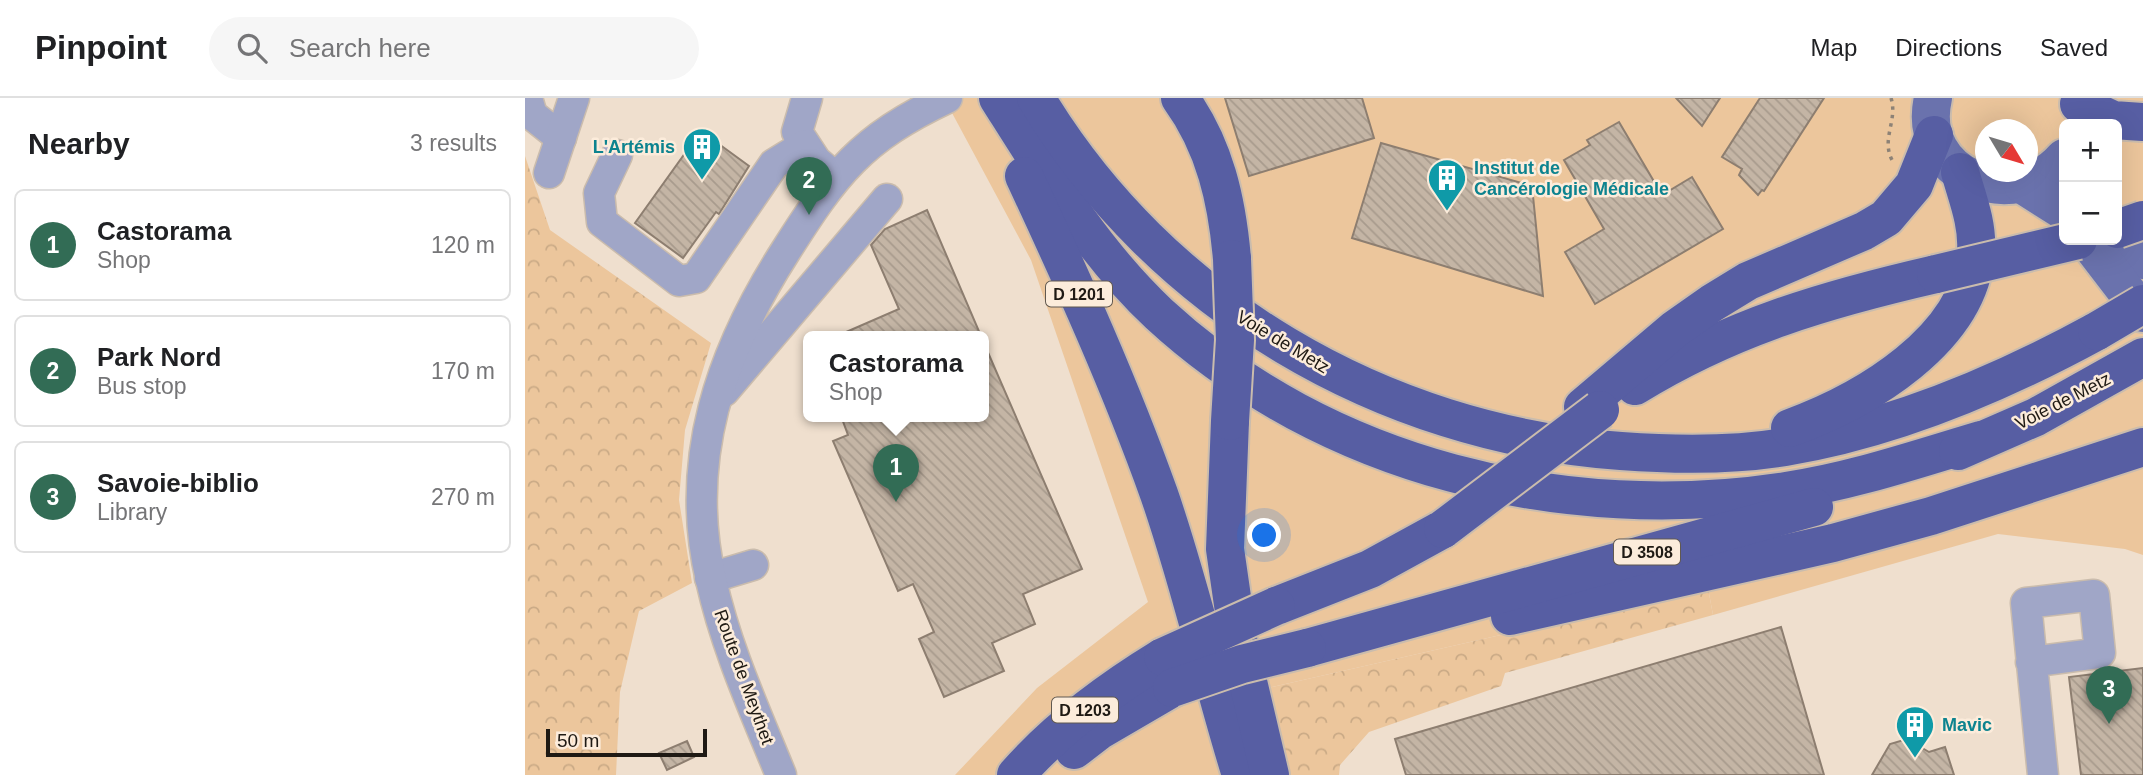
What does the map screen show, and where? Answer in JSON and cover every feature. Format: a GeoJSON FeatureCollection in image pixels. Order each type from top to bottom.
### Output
{"type":"FeatureCollection","features":[{"type":"Feature","properties":{"kind":"highway","name":"D 1201"},"geometry":{"type":"LineString","coordinates":[[987,98],[1091,319],[1133,425],[1191,593],[1236,766]]}},
{"type":"Feature","properties":{"kind":"highway"},"geometry":{"type":"LineString","coordinates":[[998,98],[1068,208],[1110,261],[1158,313],[1208,355],[1271,396],[1327,427],[1408,460],[1478,481],[1542,493],[1606,500],[1670,502],[1788,491],[1854,477],[1981,440]]}},
{"type":"Feature","properties":{"kind":"highway","name":"Voie de Metz"},"geometry":{"type":"LineString","coordinates":[[1035,98],[1081,166],[1137,230],[1202,290],[1269,337],[1318,366],[1421,411],[1534,442],[1613,451]]}},
{"type":"Feature","properties":{"kind":"highway"},"geometry":{"type":"LineString","coordinates":[[1180,98],[1205,141],[1219,178],[1228,217],[1235,340],[1225,549],[1238,639],[1270,775]]}},
{"type":"Feature","properties":{"kind":"highway"},"geometry":{"type":"LineString","coordinates":[[2079,109],[2113,120],[2143,122]]}},
{"type":"Feature","properties":{"kind":"highway"},"geometry":{"type":"LineString","coordinates":[[1591,409],[1675,329],[1712,303],[1748,281],[1864,231],[1886,218],[1914,184],[1933,116]]}},
{"type":"Feature","properties":{"kind":"highway"},"geometry":{"type":"LineString","coordinates":[[1613,451],[1708,444],[1790,428],[1853,401],[1902,368],[1945,324],[1957,307],[1974,268],[1976,232],[1960,172]]}},
{"type":"Feature","properties":{"kind":"highway"},"geometry":{"type":"LineString","coordinates":[[2122,226],[2143,220]]}},
{"type":"Feature","properties":{"kind":"highway"},"geometry":{"type":"LineString","coordinates":[[1591,409],[1728,336],[1799,309],[2059,245]]}},
{"type":"Feature","properties":{"kind":"highway"},"geometry":{"type":"LineString","coordinates":[[1613,451],[1689,454],[1743,452],[1841,435],[1895,419],[1992,383],[2097,331],[2143,304]]}},
{"type":"Feature","properties":{"kind":"highway","name":"Voie de Metz"},"geometry":{"type":"LineString","coordinates":[[1981,440],[2036,417],[2135,362]]}},
{"type":"Feature","properties":{"kind":"highway","name":"D 1203"},"geometry":{"type":"LineString","coordinates":[[1047,775],[1100,730],[1171,684],[1276,606],[1370,569],[1443,529],[1476,505],[1591,409]]}},
{"type":"Feature","properties":{"kind":"highway","name":"D 3508"},"geometry":{"type":"LineString","coordinates":[[1309,657],[1819,506],[1870,488],[1981,440]]}},
{"type":"Feature","properties":{"kind":"highway"},"geometry":{"type":"LineString","coordinates":[[1309,657],[1465,626],[1833,543],[1931,516],[2143,447]]}},
{"type":"Feature","properties":{"kind":"highway"},"geometry":{"type":"LineString","coordinates":[[1931,516],[2143,473]]}},
{"type":"Feature","properties":{"kind":"highway","name":"D 1203"},"geometry":{"type":"LineString","coordinates":[[1016,775],[1081,713],[1243,664],[1309,657]]}},
{"type":"Feature","properties":{"kind":"highway"},"geometry":{"type":"LineString","coordinates":[[1088,775],[1119,741],[1148,720],[1171,684]]}},
{"type":"Feature","properties":{"kind":"main road"},"geometry":{"type":"LineString","coordinates":[[1933,116],[1949,161],[1960,172],[1990,186],[2023,185],[2047,174],[2059,163]]}},
{"type":"Feature","properties":{"kind":"main road"},"geometry":{"type":"LineString","coordinates":[[2023,185],[2059,208]]}},
{"type":"Feature","properties":{"kind":"main road"},"geometry":{"type":"LineString","coordinates":[[2122,233],[2143,260]]}},
{"type":"Feature","properties":{"kind":"main road"},"geometry":{"type":"LineString","coordinates":[[2091,245],[2143,313]]}},
{"type":"Feature","properties":{"kind":"street"},"geometry":{"type":"LineString","coordinates":[[527,98],[532,115],[561,138]]}},
{"type":"Feature","properties":{"kind":"street"},"geometry":{"type":"LineString","coordinates":[[549,173],[574,98]]}},
{"type":"Feature","properties":{"kind":"street"},"geometry":{"type":"LineString","coordinates":[[807,98],[797,132],[816,161],[835,177]]}},
{"type":"Feature","properties":{"kind":"street","name":"Route de Meythet"},"geometry":{"type":"LineString","coordinates":[[781,775],[731,651],[710,578],[704,541],[703,484],[706,444],[715,403],[736,340],[757,295],[835,177],[877,136],[946,98]]}},
{"type":"Feature","properties":{"kind":"street"},"geometry":{"type":"LineString","coordinates":[[617,155],[599,193],[602,222],[679,281],[696,278],[773,164],[805,145]]}},
{"type":"Feature","properties":{"kind":"street"},"geometry":{"type":"LineString","coordinates":[[715,403],[887,199]]}},
{"type":"Feature","properties":{"kind":"street"},"geometry":{"type":"LineString","coordinates":[[710,578],[753,565]]}},
{"type":"Feature","properties":{"kind":"street"},"geometry":{"type":"LineString","coordinates":[[2031,662],[2043,775]]}},
{"type":"Feature","properties":{"kind":"green space"},"geometry":{"type":"Polygon","coordinates":[[[944,98],[2143,98],[2143,555],[2125,549],[1998,534],[1713,615],[1708,588],[1263,689],[1285,775],[955,775],[1037,688],[1148,602],[1031,260],[944,98]]]}},
{"type":"Feature","properties":{"kind":"green space"},"geometry":{"type":"Polygon","coordinates":[[[525,156],[550,230],[711,343],[685,430],[679,500],[692,583],[639,611],[620,692],[616,775],[525,775],[525,156]]]}},
{"type":"Feature","properties":{"kind":"green space"},"geometry":{"type":"Polygon","coordinates":[[[1708,588],[1713,615],[1505,673],[1501,686],[1369,732],[1340,765],[1339,775],[1285,775],[1263,689],[1708,588]]]}},
{"type":"Feature","properties":{"kind":"building"},"geometry":{"type":"Polygon","coordinates":[[[1225,98],[1362,98],[1374,138],[1249,176],[1225,98]]]}},
{"type":"Feature","properties":{"kind":"building"},"geometry":{"type":"Polygon","coordinates":[[[1676,98],[1720,98],[1702,126],[1676,98]]]}},
{"type":"Feature","properties":{"kind":"building"},"geometry":{"type":"Polygon","coordinates":[[[1760,98],[1824,98],[1764,191],[1758,195],[1739,175],[1742,169],[1722,157],[1760,98]]]}},
{"type":"Feature","properties":{"kind":"building"},"geometry":{"type":"Polygon","coordinates":[[[1619,122],[1662,195],[1692,177],[1723,229],[1595,304],[1565,252],[1604,229],[1564,160],[1590,145],[1587,140],[1619,122]]]}},
{"type":"Feature","properties":{"kind":"building","name":"L'Artémis"},"geometry":{"type":"Polygon","coordinates":[[[701,131],[749,166],[719,214],[716,212],[683,258],[635,223],[701,131]]]}},
{"type":"Feature","properties":{"kind":"building","name":"Institut de Cancérologie Médicale"},"geometry":{"type":"Polygon","coordinates":[[[1381,143],[1532,186],[1543,296],[1352,238],[1381,143]]]}},
{"type":"Feature","properties":{"kind":"building"},"geometry":{"type":"Polygon","coordinates":[[[927,210],[979,331],[848,331],[899,309],[871,245],[885,229],[927,210]]]}},
{"type":"Feature","properties":{"kind":"building"},"geometry":{"type":"Polygon","coordinates":[[[989,355],[1082,569],[1023,594],[1035,624],[992,643],[1004,671],[944,697],[919,639],[934,632],[913,584],[898,591],[833,441],[848,435],[843,422],[989,422],[989,355]]]}},
{"type":"Feature","properties":{"kind":"building"},"geometry":{"type":"Polygon","coordinates":[[[1781,627],[1824,775],[1406,775],[1395,739],[1781,627]]]}},
{"type":"Feature","properties":{"kind":"building"},"geometry":{"type":"Polygon","coordinates":[[[2143,668],[2143,775],[2081,775],[2069,677],[2143,668]]]}},
{"type":"Feature","properties":{"kind":"building","name":"Mavic"},"geometry":{"type":"Polygon","coordinates":[[[1907,739],[1929,752],[1945,747],[1954,775],[1872,775],[1890,744],[1907,739]]]}},
{"type":"Feature","properties":{"kind":"building"},"geometry":{"type":"Polygon","coordinates":[[[687,741],[694,757],[667,770],[659,753],[687,741]]]}},
{"type":"Feature","properties":{"kind":"place","name":"L'Artémis"},"geometry":{"type":"Point","coordinates":[702,181]}},
{"type":"Feature","properties":{"kind":"place","name":"Institut de Cancérologie Médicale"},"geometry":{"type":"Point","coordinates":[1447,212]}},
{"type":"Feature","properties":{"kind":"place","name":"Park Nord"},"geometry":{"type":"Point","coordinates":[809,215]}},
{"type":"Feature","properties":{"kind":"place","name":"Castorama"},"geometry":{"type":"Point","coordinates":[896,502]}},
{"type":"Feature","properties":{"kind":"place","name":"Savoie-biblio"},"geometry":{"type":"Point","coordinates":[2109,724]}},
{"type":"Feature","properties":{"kind":"place","name":"Mavic"},"geometry":{"type":"Point","coordinates":[1915,759]}}]}
